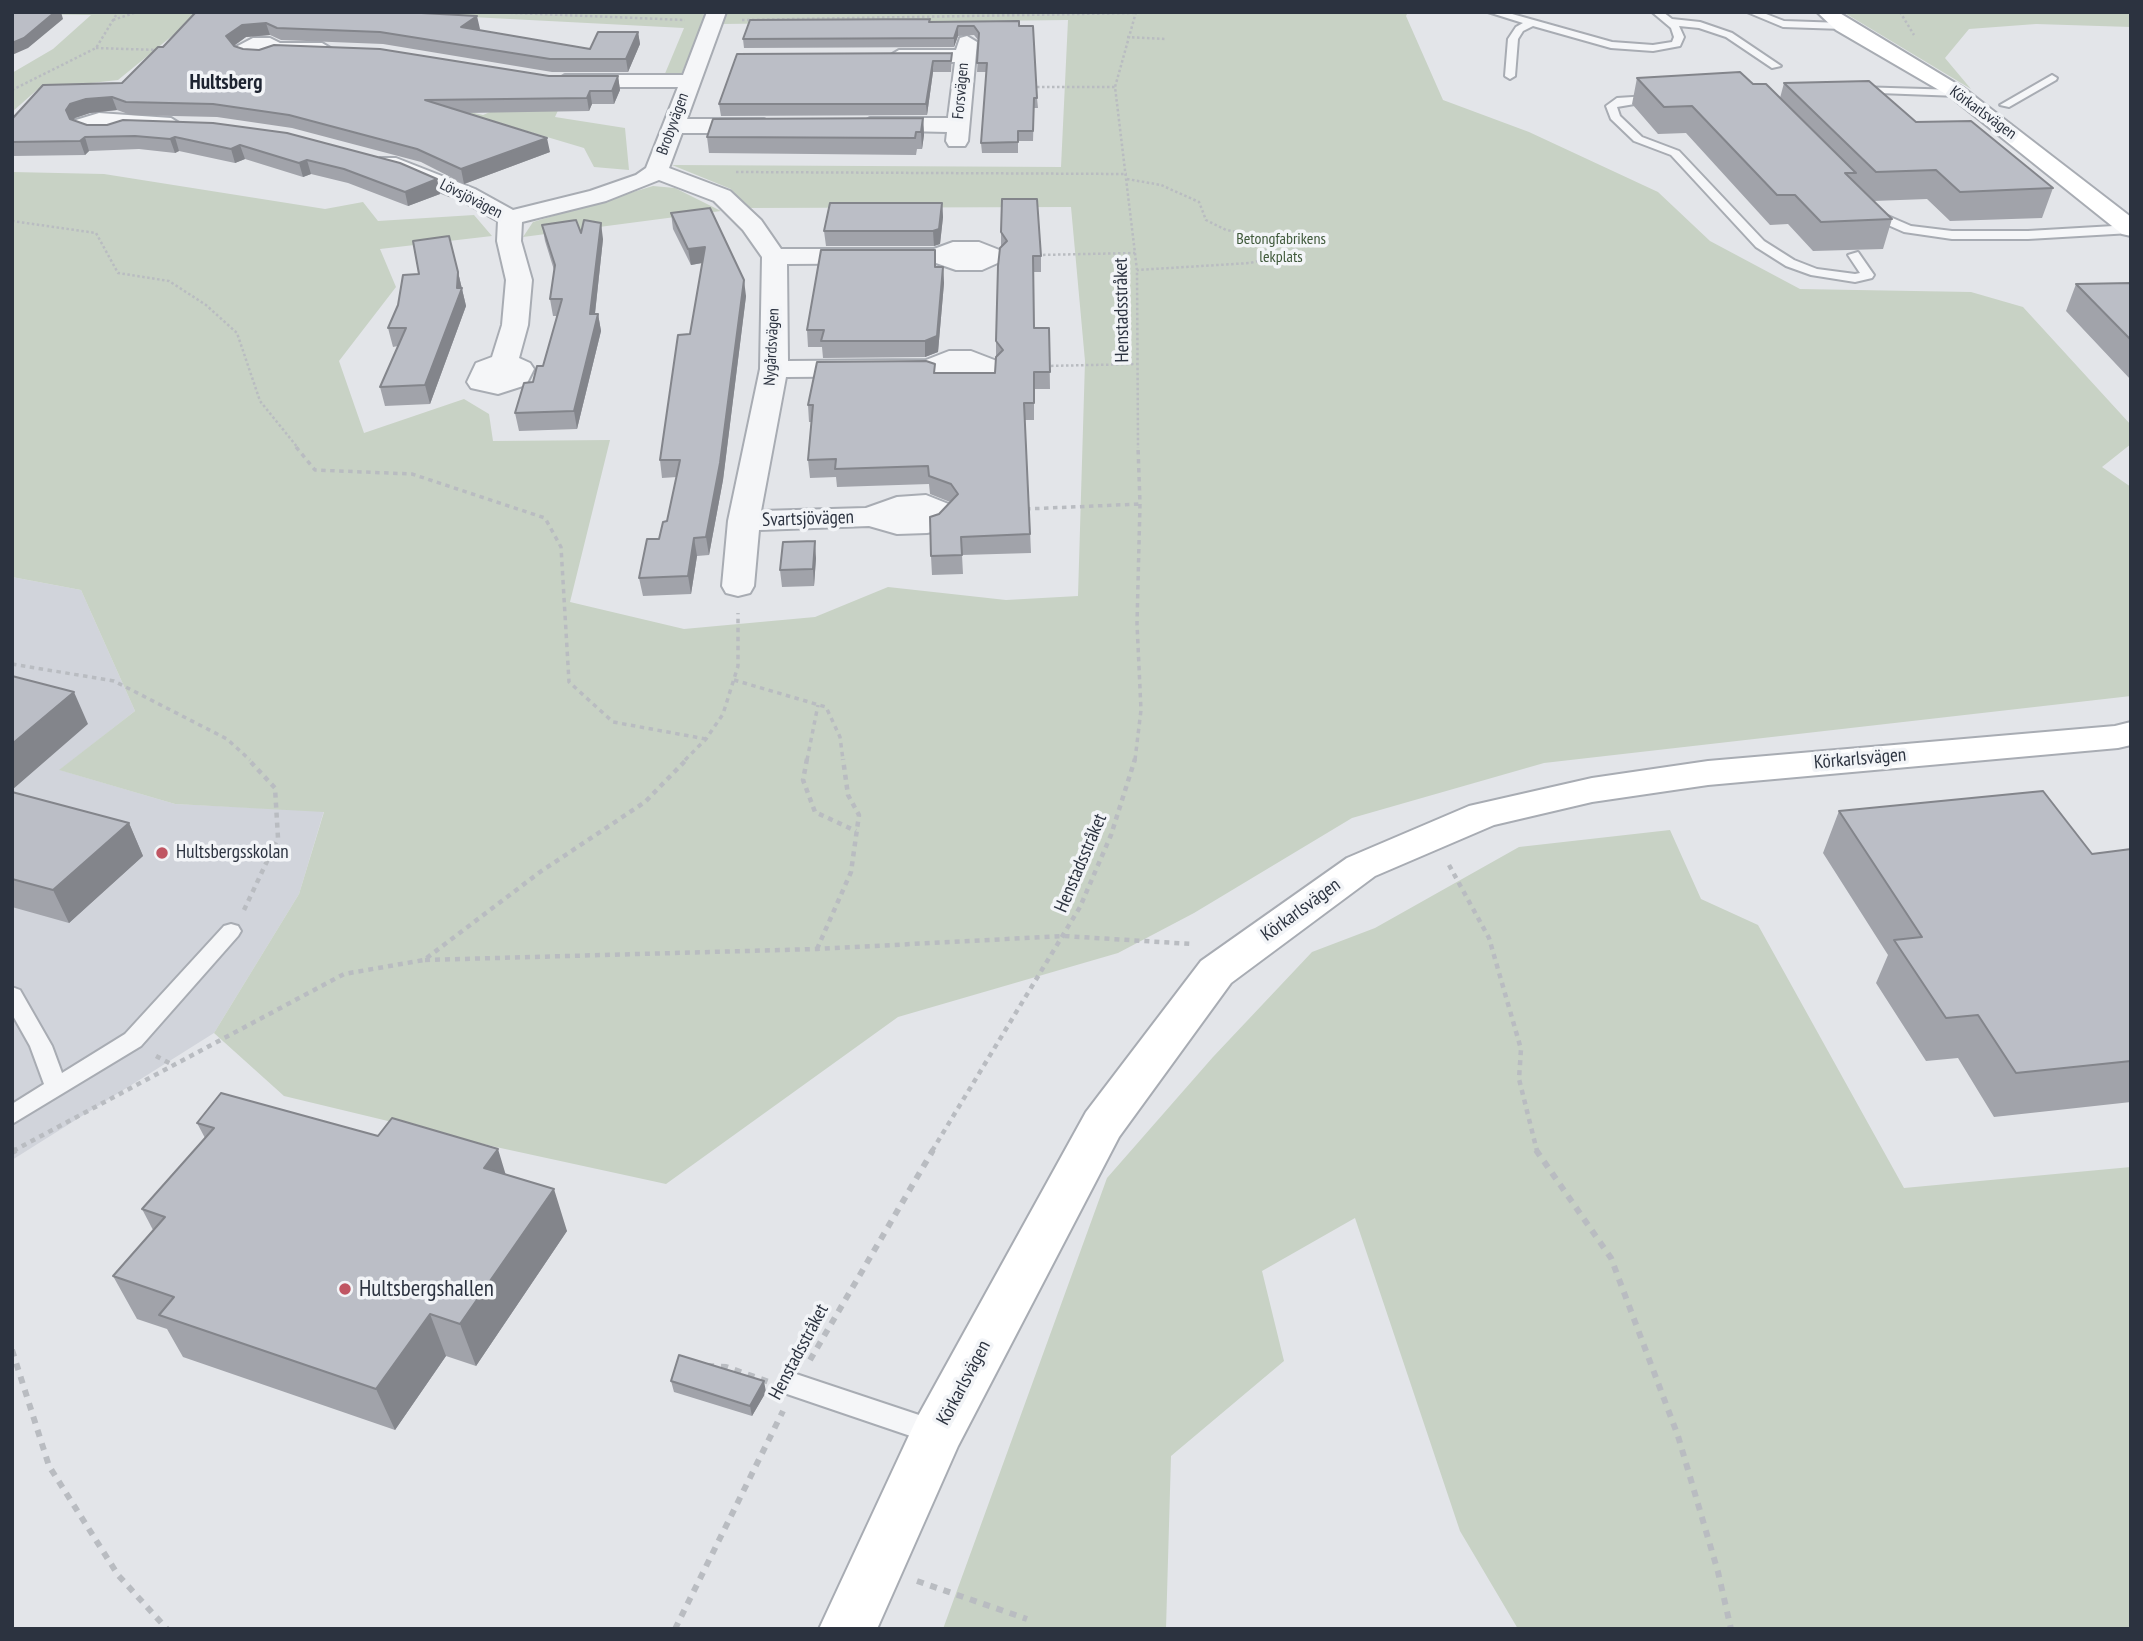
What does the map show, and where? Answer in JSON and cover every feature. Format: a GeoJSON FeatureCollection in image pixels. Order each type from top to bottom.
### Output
{"type":"FeatureCollection","features":[{"type":"Feature","properties":{"kind":"street","name":"Körkarlsvägen"},"geometry":{"type":"LineString","coordinates":[[1826,12],[1843,26],[1958,93],[2131,229]]}},
{"type":"Feature","properties":{"kind":"street","name":"Brobyvägen"},"geometry":{"type":"LineString","coordinates":[[510,218],[598,196],[643,180],[656,171],[716,16]]}},
{"type":"Feature","properties":{"kind":"street"},"geometry":{"type":"LineString","coordinates":[[275,49],[346,50]]}},
{"type":"Feature","properties":{"kind":"street","name":"Forsvägen"},"geometry":{"type":"LineString","coordinates":[[849,125],[958,133],[966,49],[881,56]]}},
{"type":"Feature","properties":{"kind":"street"},"geometry":{"type":"LineString","coordinates":[[701,57],[729,56]]}},
{"type":"Feature","properties":{"kind":"street"},"geometry":{"type":"LineString","coordinates":[[542,79],[689,81]]}},
{"type":"Feature","properties":{"kind":"street"},"geometry":{"type":"LineString","coordinates":[[125,124],[192,126]]}},
{"type":"Feature","properties":{"kind":"street"},"geometry":{"type":"LineString","coordinates":[[672,126],[780,125]]}},
{"type":"Feature","properties":{"kind":"street","name":"Lövsjövägen"},"geometry":{"type":"LineString","coordinates":[[363,156],[412,170],[467,194],[510,218],[509,241],[519,280],[515,325],[504,362]]}},
{"type":"Feature","properties":{"kind":"street"},"geometry":{"type":"LineString","coordinates":[[656,171],[722,195],[752,225],[774,257],[938,256],[953,249],[979,249],[993,256]]}},
{"type":"Feature","properties":{"kind":"street","name":"Nygårdsvägen"},"geometry":{"type":"LineString","coordinates":[[738,586],[744,521],[774,369],[774,257]]}},
{"type":"Feature","properties":{"kind":"street"},"geometry":{"type":"LineString","coordinates":[[774,369],[931,368],[954,377],[971,376],[987,367]]}},
{"type":"Feature","properties":{"kind":"street","name":"Svartsjövägen"},"geometry":{"type":"LineString","coordinates":[[744,521],[871,517]]}},
{"type":"Feature","properties":{"kind":"street","name":"Körkarlsvägen"},"geometry":{"type":"LineString","coordinates":[[848,1629],[937,1433],[1102,1125],[1216,972],[1361,867],[1483,816],[1592,790],[1708,773],[2105,738],[2131,733]]}},
{"type":"Feature","properties":{"kind":"lane"},"geometry":{"type":"LineString","coordinates":[[1493,12],[1611,46],[1645,48],[1676,44],[1679,37],[1675,27],[1657,12]]}},
{"type":"Feature","properties":{"kind":"lane"},"geometry":{"type":"LineString","coordinates":[[1752,12],[1783,24],[1843,26]]}},
{"type":"Feature","properties":{"kind":"lane"},"geometry":{"type":"LineString","coordinates":[[1669,22],[1700,25],[1729,35],[1776,66]]}},
{"type":"Feature","properties":{"kind":"lane"},"geometry":{"type":"LineString","coordinates":[[1510,76],[1513,39],[1519,29],[1530,24]]}},
{"type":"Feature","properties":{"kind":"lane"},"geometry":{"type":"LineString","coordinates":[[2005,105],[2052,78]]}},
{"type":"Feature","properties":{"kind":"lane"},"geometry":{"type":"LineString","coordinates":[[1838,90],[1958,93]]}},
{"type":"Feature","properties":{"kind":"lane"},"geometry":{"type":"LineString","coordinates":[[1853,99],[1891,98],[1912,93]]}},
{"type":"Feature","properties":{"kind":"lane"},"geometry":{"type":"LineString","coordinates":[[1674,97],[1617,101],[1611,106],[1629,133],[1675,153],[1742,228],[1790,263],[1834,276],[1855,278],[1868,275],[1854,255]]}},
{"type":"Feature","properties":{"kind":"lane"},"geometry":{"type":"LineString","coordinates":[[1859,203],[1869,213],[1909,229],[1952,235],[2028,235],[2131,229]]}},
{"type":"Feature","properties":{"kind":"lane"},"geometry":{"type":"LineString","coordinates":[[12,1115],[56,1085],[133,1040],[231,931]]}},
{"type":"Feature","properties":{"kind":"lane"},"geometry":{"type":"LineString","coordinates":[[12,995],[41,1046],[56,1085]]}},
{"type":"Feature","properties":{"kind":"lane"},"geometry":{"type":"LineString","coordinates":[[795,1388],[937,1433]]}},
{"type":"Feature","properties":{"kind":"path"},"geometry":{"type":"LineString","coordinates":[[96,48],[118,12]]}},
{"type":"Feature","properties":{"kind":"path"},"geometry":{"type":"LineString","coordinates":[[112,20],[137,12]]}},
{"type":"Feature","properties":{"kind":"path"},"geometry":{"type":"LineString","coordinates":[[490,12],[716,16],[1135,13]]}},
{"type":"Feature","properties":{"kind":"path","name":"Henstadsstråket"},"geometry":{"type":"LineString","coordinates":[[675,1629],[795,1388],[850,1288],[1064,936],[1111,835],[1135,760],[1141,710],[1137,624],[1140,504],[1137,270],[1127,177],[1116,115],[1115,86],[1135,13]]}},
{"type":"Feature","properties":{"kind":"path"},"geometry":{"type":"LineString","coordinates":[[1127,37],[1166,39]]}},
{"type":"Feature","properties":{"kind":"path"},"geometry":{"type":"LineString","coordinates":[[12,90],[96,48],[158,50]]}},
{"type":"Feature","properties":{"kind":"path"},"geometry":{"type":"LineString","coordinates":[[1025,87],[1115,86]]}},
{"type":"Feature","properties":{"kind":"path"},"geometry":{"type":"LineString","coordinates":[[724,172],[1127,177],[1177,190],[1199,202],[1202,215],[1216,227],[1255,235],[1265,247],[1264,257],[1257,262],[1137,270]]}},
{"type":"Feature","properties":{"kind":"path"},"geometry":{"type":"LineString","coordinates":[[12,221],[96,233],[118,273],[169,281],[206,305],[237,333],[260,401],[315,470],[412,474],[545,519],[561,547],[569,682],[613,722],[706,739]]}},
{"type":"Feature","properties":{"kind":"path"},"geometry":{"type":"LineString","coordinates":[[993,256],[1136,253]]}},
{"type":"Feature","properties":{"kind":"path"},"geometry":{"type":"LineString","coordinates":[[987,367],[1137,365]]}},
{"type":"Feature","properties":{"kind":"path"},"geometry":{"type":"LineString","coordinates":[[1020,509],[1140,504]]}},
{"type":"Feature","properties":{"kind":"path"},"geometry":{"type":"LineString","coordinates":[[424,960],[540,872],[645,802],[706,739],[723,714],[738,666],[738,586]]}},
{"type":"Feature","properties":{"kind":"path"},"geometry":{"type":"LineString","coordinates":[[12,664],[114,681],[227,739],[275,788],[278,838],[256,890],[231,931]]}},
{"type":"Feature","properties":{"kind":"path"},"geometry":{"type":"LineString","coordinates":[[734,680],[826,707],[840,737],[848,795],[859,814],[851,872],[817,949]]}},
{"type":"Feature","properties":{"kind":"path"},"geometry":{"type":"LineString","coordinates":[[818,705],[803,780],[815,812],[856,831]]}},
{"type":"Feature","properties":{"kind":"path"},"geometry":{"type":"LineString","coordinates":[[1434,836],[1489,938],[1521,1049],[1519,1079],[1535,1149],[1611,1258],[1674,1423],[1718,1572],[1731,1629]]}},
{"type":"Feature","properties":{"kind":"path"},"geometry":{"type":"LineString","coordinates":[[12,1152],[344,974],[424,960],[817,949],[1064,936],[1250,948]]}},
{"type":"Feature","properties":{"kind":"path"},"geometry":{"type":"LineString","coordinates":[[12,1350],[49,1466],[118,1575],[167,1629]]}},
{"type":"Feature","properties":{"kind":"path"},"geometry":{"type":"LineString","coordinates":[[699,1366],[726,1367],[795,1388]]}},
{"type":"Feature","properties":{"kind":"path"},"geometry":{"type":"LineString","coordinates":[[877,1567],[1027,1619]]}},
{"type":"Feature","properties":{"kind":"shaded area","name":"Hultsbergsskolan"},"geometry":{"type":"Polygon","coordinates":[[[12,577],[81,590],[135,711],[60,770],[175,804],[324,811],[299,894],[214,1033],[12,1160],[12,577]]]}},
{"type":"Feature","properties":{"kind":"green space"},"geometry":{"type":"Polygon","coordinates":[[[233,12],[199,14],[118,80],[38,89],[12,112],[12,73],[53,49],[91,15],[14,14],[233,12]]]}},
{"type":"Feature","properties":{"kind":"green space"},"geometry":{"type":"Polygon","coordinates":[[[375,12],[697,12],[706,15],[681,75],[664,76],[684,28],[375,12]]]}},
{"type":"Feature","properties":{"kind":"green space","name":"Betongfabrikens lekplats"},"geometry":{"type":"Polygon","coordinates":[[[725,12],[1408,12],[1406,16],[1443,100],[1529,132],[1658,192],[1710,241],[1800,289],[1971,292],[2023,307],[2131,425],[2131,444],[2102,467],[2131,487],[2131,696],[1544,763],[1352,818],[1194,913],[1118,953],[898,1017],[666,1184],[496,1147],[284,1096],[214,1033],[299,894],[324,812],[175,804],[59,770],[135,711],[81,590],[12,577],[12,172],[104,174],[325,209],[363,202],[378,221],[474,215],[492,236],[380,249],[396,287],[339,361],[364,433],[464,399],[489,414],[493,441],[610,440],[570,602],[684,629],[815,617],[888,587],[1006,600],[1078,596],[1085,361],[1071,207],[745,208],[731,189],[672,165],[1061,167],[1068,20],[721,24],[725,12]]]}},
{"type":"Feature","properties":{"kind":"green space"},"geometry":{"type":"Polygon","coordinates":[[[1843,12],[2131,12],[2131,27],[2036,24],[1969,29],[1945,58],[1971,89],[1843,12]]]}},
{"type":"Feature","properties":{"kind":"green space"},"geometry":{"type":"Polygon","coordinates":[[[567,91],[555,117],[625,128],[629,170],[594,167],[584,148],[436,104],[483,115],[528,96],[567,91]]]}},
{"type":"Feature","properties":{"kind":"green space"},"geometry":{"type":"Polygon","coordinates":[[[653,186],[675,188],[721,211],[523,237],[533,222],[653,186]]]}},
{"type":"Feature","properties":{"kind":"green space"},"geometry":{"type":"Polygon","coordinates":[[[1670,830],[1701,899],[1758,925],[1904,1188],[2131,1167],[2131,1629],[1518,1629],[1460,1531],[1355,1218],[1262,1271],[1284,1361],[1171,1456],[1166,1629],[943,1629],[1107,1178],[1213,1057],[1312,952],[1375,928],[1519,847],[1670,830]]]}},
{"type":"Feature","properties":{"kind":"building"},"geometry":{"type":"Polygon","coordinates":[[[12,12],[55,12],[24,38],[12,43],[12,12]]]}},
{"type":"Feature","properties":{"kind":"building"},"geometry":{"type":"Polygon","coordinates":[[[403,12],[477,16],[461,27],[590,49],[598,32],[638,32],[626,59],[550,59],[380,32],[277,28],[266,23],[242,25],[226,36],[234,46],[243,49],[259,50],[274,45],[380,49],[549,76],[618,76],[612,91],[590,91],[587,98],[425,100],[547,138],[461,169],[417,149],[289,115],[213,104],[126,102],[112,97],[86,99],[70,104],[66,110],[70,119],[87,125],[107,125],[123,120],[213,123],[287,133],[400,163],[437,179],[405,192],[344,169],[307,160],[299,163],[240,145],[231,149],[175,137],[170,139],[135,136],[85,137],[80,141],[12,142],[12,119],[43,85],[122,83],[158,47],[163,47],[195,13],[403,12]]]}},
{"type":"Feature","properties":{"kind":"building"},"geometry":{"type":"Polygon","coordinates":[[[930,19],[929,22],[1019,21],[1019,26],[1033,26],[1037,98],[1034,98],[1033,131],[1018,131],[1018,142],[981,143],[987,63],[977,63],[979,33],[974,26],[958,26],[954,38],[743,39],[750,20],[930,19]]]}},
{"type":"Feature","properties":{"kind":"building"},"geometry":{"type":"Polygon","coordinates":[[[952,53],[951,61],[933,61],[926,104],[719,104],[737,54],[952,53]]]}},
{"type":"Feature","properties":{"kind":"building"},"geometry":{"type":"Polygon","coordinates":[[[1740,72],[1753,84],[1766,84],[1856,173],[1845,173],[1892,219],[1821,222],[1795,195],[1777,195],[1692,106],[1664,107],[1637,78],[1740,72]]]}},
{"type":"Feature","properties":{"kind":"building"},"geometry":{"type":"Polygon","coordinates":[[[1869,81],[1916,122],[1971,121],[2053,188],[1960,192],[1936,170],[1876,172],[1784,83],[1869,81]]]}},
{"type":"Feature","properties":{"kind":"building"},"geometry":{"type":"Polygon","coordinates":[[[923,118],[921,132],[916,132],[915,138],[707,137],[713,119],[923,118]]]}},
{"type":"Feature","properties":{"kind":"building"},"geometry":{"type":"Polygon","coordinates":[[[1002,199],[1037,199],[1041,256],[1033,256],[1034,328],[1049,328],[1050,372],[1034,372],[1034,403],[1024,403],[1030,534],[961,537],[962,555],[931,556],[930,517],[939,514],[958,494],[951,484],[929,476],[928,466],[835,469],[836,459],[808,460],[813,405],[808,405],[817,362],[926,361],[935,364],[934,373],[995,373],[996,357],[1003,350],[996,341],[998,266],[1000,248],[1007,241],[1001,232],[1002,199]]]}},
{"type":"Feature","properties":{"kind":"building"},"geometry":{"type":"Polygon","coordinates":[[[830,203],[942,203],[939,229],[824,231],[830,203]]]}},
{"type":"Feature","properties":{"kind":"building"},"geometry":{"type":"Polygon","coordinates":[[[710,208],[744,280],[720,463],[706,537],[694,538],[688,576],[639,578],[647,539],[659,539],[663,522],[667,521],[680,460],[660,460],[678,335],[690,334],[705,247],[688,249],[671,213],[710,208]]]}},
{"type":"Feature","properties":{"kind":"building"},"geometry":{"type":"Polygon","coordinates":[[[576,220],[581,233],[584,220],[601,223],[590,314],[598,314],[574,411],[515,413],[524,383],[533,382],[537,366],[543,366],[562,299],[550,299],[555,265],[542,225],[576,220]]]}},
{"type":"Feature","properties":{"kind":"building"},"geometry":{"type":"Polygon","coordinates":[[[449,236],[458,272],[457,288],[462,288],[425,385],[380,387],[406,328],[388,328],[398,305],[403,275],[419,274],[413,241],[449,236]]]}},
{"type":"Feature","properties":{"kind":"building"},"geometry":{"type":"Polygon","coordinates":[[[821,250],[935,250],[935,267],[943,267],[937,336],[925,341],[821,341],[824,330],[807,330],[821,250]]]}},
{"type":"Feature","properties":{"kind":"building"},"geometry":{"type":"Polygon","coordinates":[[[2131,283],[2131,340],[2076,284],[2131,283]]]}},
{"type":"Feature","properties":{"kind":"building"},"geometry":{"type":"Polygon","coordinates":[[[815,541],[813,569],[780,570],[783,542],[815,541]]]}},
{"type":"Feature","properties":{"kind":"building"},"geometry":{"type":"Polygon","coordinates":[[[12,676],[74,692],[12,744],[12,676]]]}},
{"type":"Feature","properties":{"kind":"building"},"geometry":{"type":"Polygon","coordinates":[[[2043,791],[2092,854],[2131,849],[2131,1061],[2016,1073],[1978,1015],[1946,1018],[1894,940],[1922,937],[1839,811],[2043,791]]]}},
{"type":"Feature","properties":{"kind":"building"},"geometry":{"type":"Polygon","coordinates":[[[12,792],[129,823],[53,890],[12,879],[12,792]]]}},
{"type":"Feature","properties":{"kind":"building","name":"Hultsbergshallen"},"geometry":{"type":"Polygon","coordinates":[[[221,1093],[378,1136],[392,1118],[498,1149],[484,1168],[554,1189],[460,1324],[430,1314],[376,1389],[159,1315],[174,1297],[113,1276],[165,1217],[142,1209],[214,1128],[197,1123],[221,1093]]]}},
{"type":"Feature","properties":{"kind":"building"},"geometry":{"type":"Polygon","coordinates":[[[679,1355],[764,1381],[750,1406],[671,1381],[679,1355]]]}},
{"type":"Feature","properties":{"kind":"place","name":"Hultsbergsskolan"},"geometry":{"type":"Point","coordinates":[162,853]}},
{"type":"Feature","properties":{"kind":"place","name":"Hultsbergshallen"},"geometry":{"type":"Point","coordinates":[345,1289]}},
{"type":"Feature","properties":{"kind":"district","name":"Hultsberg"},"geometry":{"type":"Point","coordinates":[226,83]}}]}
